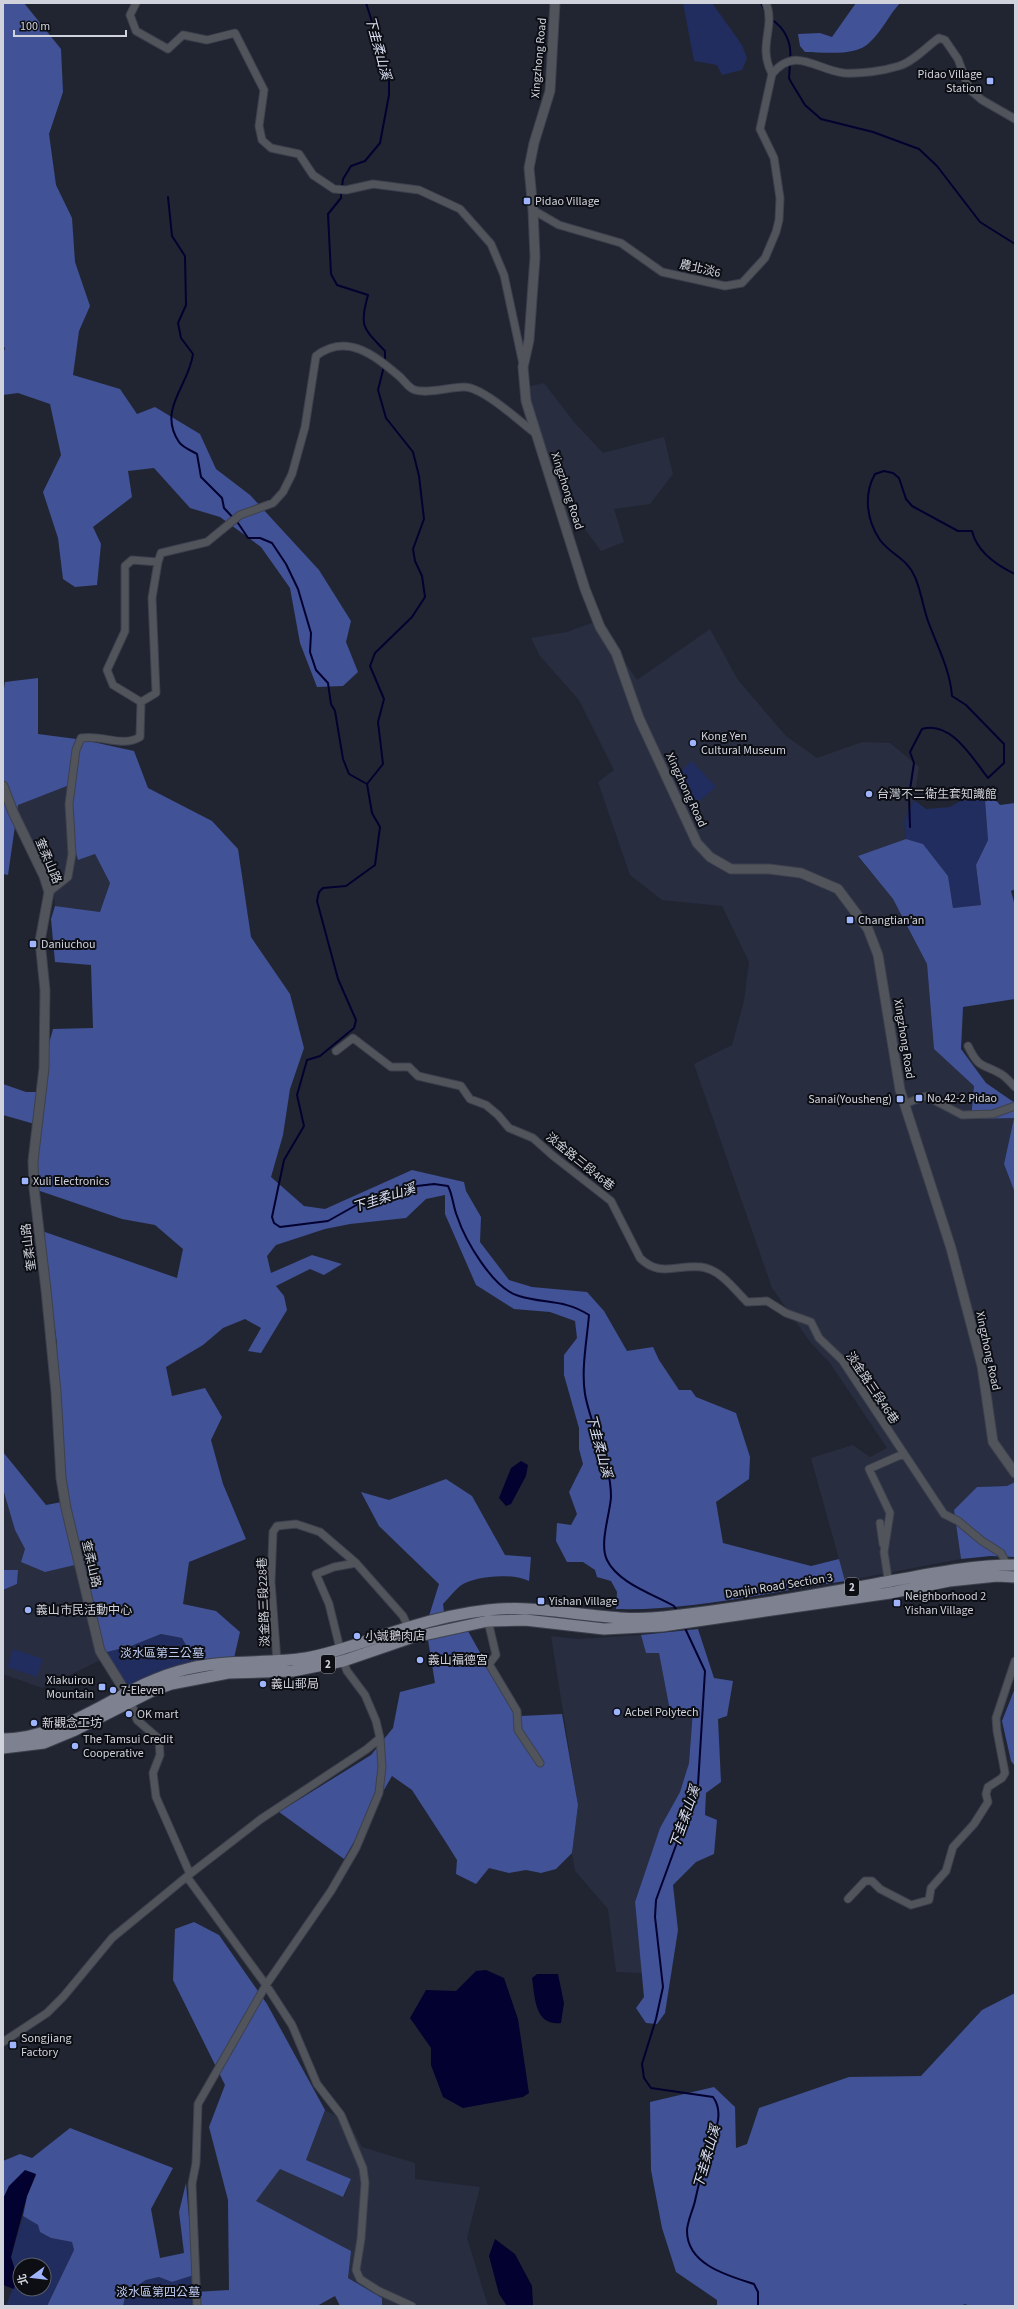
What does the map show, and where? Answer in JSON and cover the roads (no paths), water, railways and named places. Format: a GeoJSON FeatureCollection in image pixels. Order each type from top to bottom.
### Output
{"type":"FeatureCollection","features":[{"type":"Feature","properties":{"kind":"main road","name":"Danjin Road Section 3"},"geometry":{"type":"LineString","coordinates":[[691,1618],[949,1569],[1011,1565]]}},
{"type":"Feature","properties":{"kind":"main road","name":"Danjin Road Section 3"},"geometry":{"type":"LineString","coordinates":[[691,1618],[890,1593],[949,1581],[997,1576],[1015,1577]]}},
{"type":"Feature","properties":{"kind":"main road","name":"2"},"geometry":{"type":"LineString","coordinates":[[3,1739],[41,1734],[53,1730],[129,1697],[186,1669],[308,1657],[408,1627],[454,1616],[496,1610],[554,1610],[661,1622]]}},
{"type":"Feature","properties":{"kind":"main road","name":"2"},"geometry":{"type":"LineString","coordinates":[[3,1748],[44,1743],[73,1731],[129,1697],[171,1684],[228,1673],[293,1671],[343,1661],[410,1638],[488,1621],[524,1620],[604,1629],[691,1618]]}},
{"type":"Feature","properties":{"kind":"street"},"geometry":{"type":"LineString","coordinates":[[136,3],[130,15],[136,31],[168,49],[183,35],[207,40],[235,33],[264,90],[259,126],[262,140],[271,148],[299,154],[313,175],[334,189],[346,190],[373,184],[419,190],[460,209],[491,244],[504,275],[524,367]]}},
{"type":"Feature","properties":{"kind":"street","name":"Xingzhong Road"},"geometry":{"type":"LineString","coordinates":[[555,3],[550,91],[534,142],[529,168],[533,210],[534,257],[532,313],[524,367],[526,401],[535,433],[552,478],[585,589],[600,627],[616,653],[639,718],[697,843],[710,858],[731,869],[769,869],[801,873],[838,889],[868,930],[878,955],[904,1104],[954,1261],[982,1366],[993,1442],[1015,1473]]}},
{"type":"Feature","properties":{"kind":"street","name":"農北淡6"},"geometry":{"type":"LineString","coordinates":[[533,210],[559,225],[621,243],[662,272],[725,286],[742,283],[765,258],[776,232],[779,220],[780,198],[774,158],[760,129],[772,74],[768,66],[764,44],[770,13],[766,3]]}},
{"type":"Feature","properties":{"kind":"street"},"geometry":{"type":"LineString","coordinates":[[772,74],[786,61],[796,59],[844,73],[878,71],[907,63],[939,38],[945,40],[958,59],[969,89],[982,100],[1015,119]]}},
{"type":"Feature","properties":{"kind":"street"},"geometry":{"type":"LineString","coordinates":[[141,702],[156,694],[152,598],[158,562],[162,553],[207,542],[240,516],[273,503],[283,492],[292,474],[305,427],[316,356],[326,348],[340,346],[355,348],[370,353],[401,378],[408,387],[416,391],[465,387],[476,391],[535,433]]}},
{"type":"Feature","properties":{"kind":"street"},"geometry":{"type":"LineString","coordinates":[[141,702],[113,686],[107,670],[125,631],[125,566],[132,560],[158,562]]}},
{"type":"Feature","properties":{"kind":"street"},"geometry":{"type":"LineString","coordinates":[[49,892],[68,877],[72,854],[69,804],[76,750],[81,738],[93,736],[127,742],[133,741],[140,737],[141,702]]}},
{"type":"Feature","properties":{"kind":"street","name":"奎柔山路"},"geometry":{"type":"LineString","coordinates":[[3,786],[13,812],[44,876],[49,892],[40,941],[45,990],[44,1068],[33,1161],[34,1188],[56,1392],[61,1478],[78,1565],[100,1651],[129,1697]]}},
{"type":"Feature","properties":{"kind":"street","name":"淡金路三段46巷"},"geometry":{"type":"LineString","coordinates":[[336,1051],[353,1038],[391,1067],[409,1067],[418,1076],[461,1086],[470,1098],[486,1105],[510,1128],[533,1138],[552,1156],[611,1201],[640,1258],[655,1270],[702,1267],[724,1277],[747,1302],[767,1301],[786,1313],[811,1322],[819,1338],[842,1360],[944,1514],[958,1521],[982,1541],[1002,1553],[1011,1565]]}},
{"type":"Feature","properties":{"kind":"street"},"geometry":{"type":"LineString","coordinates":[[968,1046],[974,1059],[985,1068],[1001,1074],[1015,1087]]}},
{"type":"Feature","properties":{"kind":"street"},"geometry":{"type":"LineString","coordinates":[[904,1104],[926,1096],[962,1116],[993,1114],[1015,1106]]}},
{"type":"Feature","properties":{"kind":"street"},"geometry":{"type":"LineString","coordinates":[[884,1552],[890,1513],[869,1469],[903,1454]]}},
{"type":"Feature","properties":{"kind":"street"},"geometry":{"type":"LineString","coordinates":[[880,1523],[890,1593]]}},
{"type":"Feature","properties":{"kind":"street","name":"淡金路三段228巷"},"geometry":{"type":"LineString","coordinates":[[277,1661],[271,1582],[273,1532],[278,1526],[296,1524],[320,1532],[356,1563],[403,1616],[408,1627]]}},
{"type":"Feature","properties":{"kind":"street"},"geometry":{"type":"LineString","coordinates":[[196,2306],[192,2184],[196,2163],[198,2104],[266,1985],[331,1890],[356,1848],[379,1793],[382,1767],[380,1738],[376,1721],[365,1695],[347,1671],[338,1649],[329,1604],[316,1574],[334,1567],[356,1563]]}},
{"type":"Feature","properties":{"kind":"street"},"geometry":{"type":"LineString","coordinates":[[488,1621],[496,1655],[489,1664],[517,1711],[518,1730],[540,1762]]}},
{"type":"Feature","properties":{"kind":"street"},"geometry":{"type":"LineString","coordinates":[[848,1899],[865,1881],[872,1881],[880,1889],[912,1905],[929,1900],[931,1888],[946,1870],[953,1847],[974,1824],[988,1802],[986,1794],[988,1787],[1002,1778],[1005,1773],[996,1731],[996,1718],[1015,1661]]}},
{"type":"Feature","properties":{"kind":"street"},"geometry":{"type":"LineString","coordinates":[[129,1697],[137,1720],[158,1738],[160,1755],[153,1773],[156,1797],[189,1876],[266,1985],[292,2026],[317,2084],[341,2115],[363,2168],[365,2183],[361,2239],[356,2270],[360,2280],[379,2291],[412,2306]]}},
{"type":"Feature","properties":{"kind":"street"},"geometry":{"type":"LineString","coordinates":[[3,2042],[47,2013],[63,1997],[112,1938],[261,1819],[367,1749],[380,1738]]}},
{"type":"Feature","properties":{"kind":"waterway","name":"下圭柔山溪"},"geometry":{"type":"LineString","coordinates":[[342,187],[343,179],[351,166],[365,161],[380,143],[389,95],[389,74],[366,3]]}},
{"type":"Feature","properties":{"kind":"waterway"},"geometry":{"type":"LineString","coordinates":[[761,3],[766,13]]}},
{"type":"Feature","properties":{"kind":"waterway"},"geometry":{"type":"LineString","coordinates":[[771,19],[784,31],[789,42],[790,59]]}},
{"type":"Feature","properties":{"kind":"waterway"},"geometry":{"type":"LineString","coordinates":[[790,63],[789,78],[791,82],[805,105],[821,119],[873,132],[919,149],[937,166],[980,222],[1015,244]]}},
{"type":"Feature","properties":{"kind":"waterway","name":"下圭柔山溪"},"geometry":{"type":"LineString","coordinates":[[341,192],[341,198],[328,214],[331,274],[337,285],[368,295],[364,314],[365,326],[368,332],[385,351],[385,362]]}},
{"type":"Feature","properties":{"kind":"waterway"},"geometry":{"type":"LineString","coordinates":[[168,197],[172,236],[185,256],[186,305],[178,323],[181,338],[193,354],[186,377],[173,408],[171,419],[173,430],[180,444],[197,454],[201,477],[222,498],[224,508],[238,523],[248,538],[260,538],[272,543],[286,564],[298,589],[311,633],[310,652],[316,670],[328,683],[331,704],[335,711],[343,759],[349,774],[367,784]]}},
{"type":"Feature","properties":{"kind":"waterway","name":"下圭柔山溪"},"geometry":{"type":"LineString","coordinates":[[384,366],[378,390],[386,418],[413,452],[419,476],[424,519],[413,549],[415,561],[422,576],[425,597],[412,617],[375,653],[370,666],[384,699],[378,722],[383,764],[367,784],[372,813],[380,827],[375,865],[346,886],[323,888],[319,892],[317,901],[338,979],[356,1020],[354,1028],[320,1056],[307,1060],[297,1095],[304,1126],[284,1160],[272,1217],[274,1223],[280,1227],[328,1221],[360,1203],[394,1196],[417,1186],[434,1184],[448,1186],[457,1216],[466,1238],[481,1262],[499,1284],[509,1292],[519,1296],[571,1306],[589,1315],[584,1365],[584,1384],[588,1407],[608,1470],[610,1484],[611,1497],[604,1538],[607,1560],[612,1568],[627,1581],[674,1606],[677,1611]]}},
{"type":"Feature","properties":{"kind":"waterway"},"geometry":{"type":"LineString","coordinates":[[910,827],[909,796],[914,763],[910,752],[922,729],[933,728],[942,730],[952,736],[968,752],[988,778],[1004,763],[1004,744],[966,705],[952,696],[949,676],[928,621],[915,577],[908,565],[884,545],[872,525],[868,508],[868,499],[871,482],[875,474],[884,471],[893,473],[899,478],[906,499],[912,506],[958,531],[972,531],[978,545],[988,557],[1015,574]]}},
{"type":"Feature","properties":{"kind":"waterway","name":"下圭柔山溪"},"geometry":{"type":"LineString","coordinates":[[684,1626],[705,1671],[698,1785],[656,1900],[655,1917],[663,1987],[656,2019],[642,2064],[644,2078],[651,2088],[713,2097],[716,2103],[718,2109],[718,2121],[703,2167],[688,2224],[687,2231],[689,2243],[694,2252],[702,2261],[711,2267],[722,2273],[754,2284],[758,2292],[758,2306]]}},
{"type":"Feature","properties":{"kind":"place","name":"Pidao Village Station"},"geometry":{"type":"Point","coordinates":[990,81]}},
{"type":"Feature","properties":{"kind":"place","name":"Pidao Village"},"geometry":{"type":"Point","coordinates":[527,201]}},
{"type":"Feature","properties":{"kind":"place","name":"Kong Yen Cultural Museum"},"geometry":{"type":"Point","coordinates":[693,743]}},
{"type":"Feature","properties":{"kind":"place","name":"台灣不二衛生套知識館"},"geometry":{"type":"Point","coordinates":[869,794]}},
{"type":"Feature","properties":{"kind":"place","name":"Changtian’an"},"geometry":{"type":"Point","coordinates":[850,920]}},
{"type":"Feature","properties":{"kind":"place","name":"Daniuchou"},"geometry":{"type":"Point","coordinates":[33,944]}},
{"type":"Feature","properties":{"kind":"place","name":"No.42-2 Pidao"},"geometry":{"type":"Point","coordinates":[919,1098]}},
{"type":"Feature","properties":{"kind":"place","name":"Sanai(Yousheng)"},"geometry":{"type":"Point","coordinates":[900,1099]}},
{"type":"Feature","properties":{"kind":"place","name":"Xuli Electronics"},"geometry":{"type":"Point","coordinates":[25,1181]}},
{"type":"Feature","properties":{"kind":"place","name":"Yishan Village"},"geometry":{"type":"Point","coordinates":[541,1601]}},
{"type":"Feature","properties":{"kind":"place","name":"Neighborhood 2 Yishan Village"},"geometry":{"type":"Point","coordinates":[897,1603]}},
{"type":"Feature","properties":{"kind":"place","name":"義山市民活動中心"},"geometry":{"type":"Point","coordinates":[28,1610]}},
{"type":"Feature","properties":{"kind":"place","name":"小誠鵝肉店"},"geometry":{"type":"Point","coordinates":[357,1636]}},
{"type":"Feature","properties":{"kind":"place","name":"義山福德宮"},"geometry":{"type":"Point","coordinates":[420,1660]}},
{"type":"Feature","properties":{"kind":"place","name":"義山郵局"},"geometry":{"type":"Point","coordinates":[263,1684]}},
{"type":"Feature","properties":{"kind":"place","name":"Xiakuirou Mountain"},"geometry":{"type":"Point","coordinates":[102,1687]}},
{"type":"Feature","properties":{"kind":"place","name":"7-Eleven"},"geometry":{"type":"Point","coordinates":[113,1690]}},
{"type":"Feature","properties":{"kind":"place","name":"Acbel Polytech"},"geometry":{"type":"Point","coordinates":[617,1712]}},
{"type":"Feature","properties":{"kind":"place","name":"OK mart"},"geometry":{"type":"Point","coordinates":[129,1714]}},
{"type":"Feature","properties":{"kind":"place","name":"新觀念工坊"},"geometry":{"type":"Point","coordinates":[34,1723]}},
{"type":"Feature","properties":{"kind":"place","name":"The Tamsui Credit Cooperative"},"geometry":{"type":"Point","coordinates":[75,1746]}},
{"type":"Feature","properties":{"kind":"place","name":"Songjiang Factory"},"geometry":{"type":"Point","coordinates":[13,2045]}},
{"type":"Feature","properties":{"kind":"park label","name":"淡水區第三公墓"},"geometry":{"type":"Point","coordinates":[162,1653]}},
{"type":"Feature","properties":{"kind":"park label","name":"淡水區第四公墓"},"geometry":{"type":"Point","coordinates":[158,2292]}}]}
